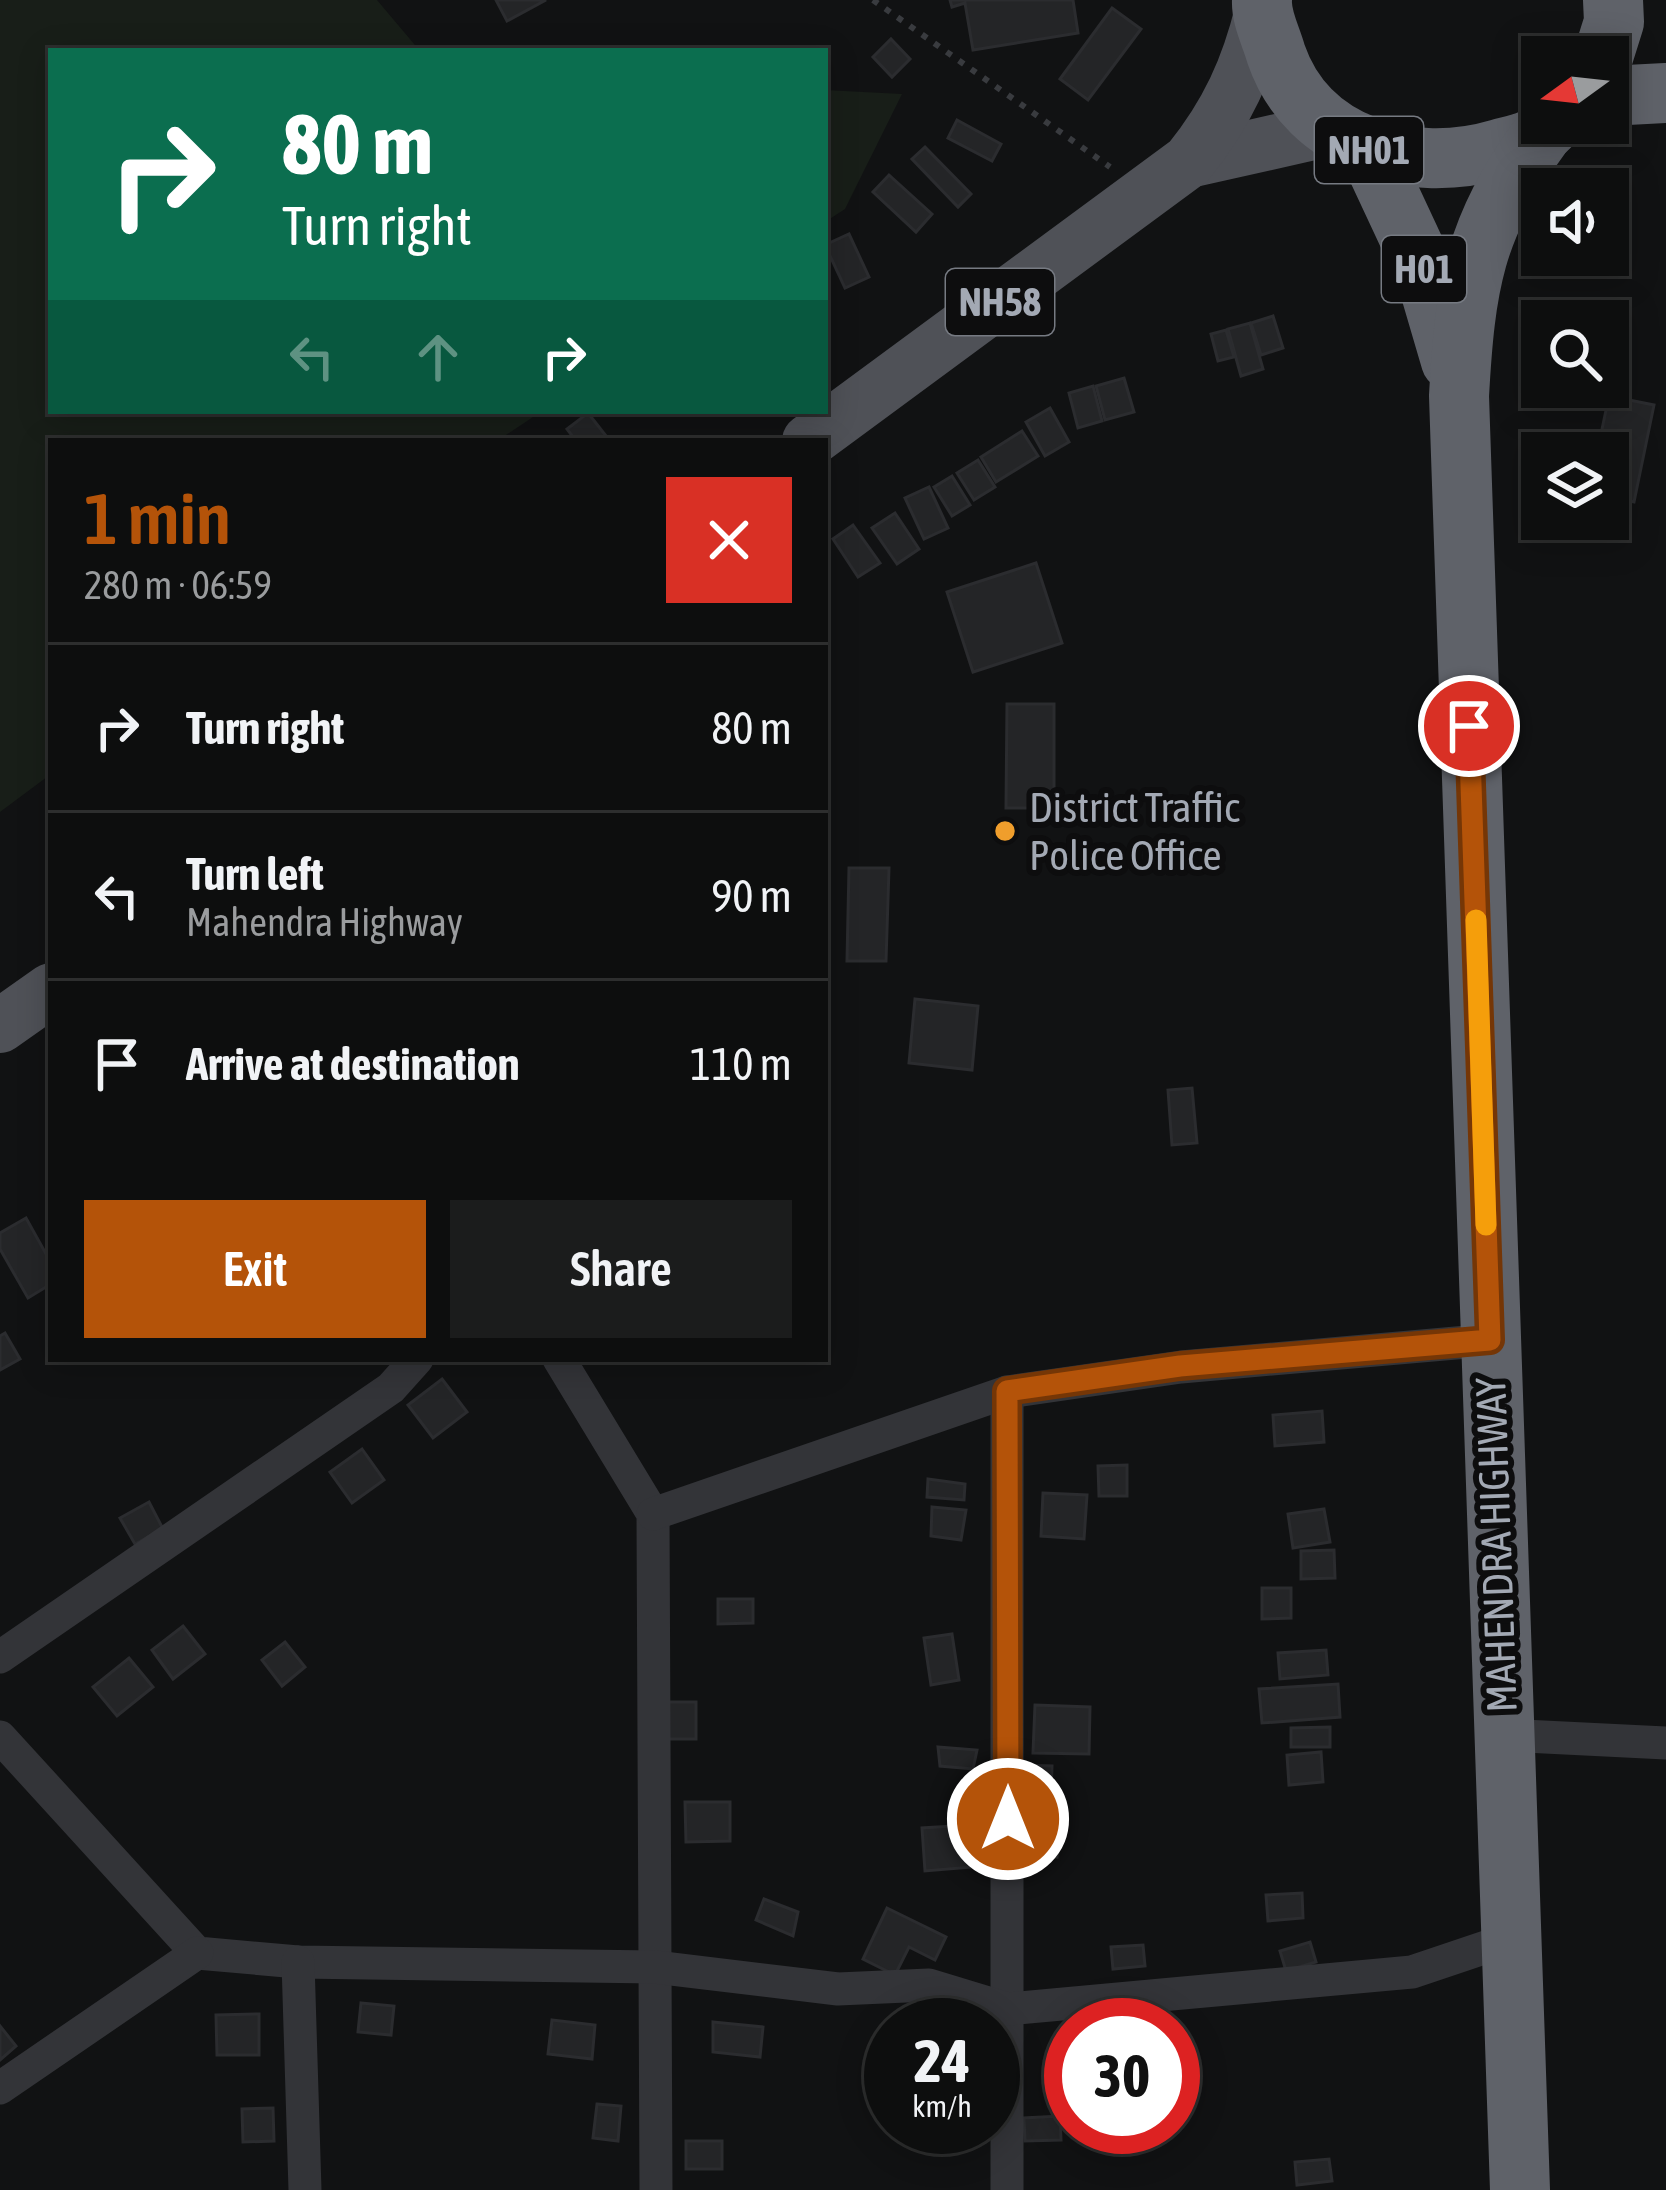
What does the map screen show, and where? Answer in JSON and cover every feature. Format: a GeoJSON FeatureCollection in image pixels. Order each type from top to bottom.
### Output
{"type":"FeatureCollection","features":[{"type":"Feature","properties":{"kind":"highway"},"geometry":{"type":"LineString","coordinates":[[1610,36],[1613,0]]}},
{"type":"Feature","properties":{"kind":"highway","name":"NH01"},"geometry":{"type":"LineString","coordinates":[[1262,5],[1284,76],[1349,139],[1425,162],[1483,154],[1521,140]]}},
{"type":"Feature","properties":{"kind":"highway"},"geometry":{"type":"LineString","coordinates":[[1629,95],[1666,93]]}},
{"type":"Feature","properties":{"kind":"highway","name":"MAHENDRA HIGHWAY"},"geometry":{"type":"LineString","coordinates":[[1349,139],[1424,269],[1459,396]]}},
{"type":"Feature","properties":{"kind":"highway","name":"MAHENDRA HIGHWAY"},"geometry":{"type":"LineString","coordinates":[[1520,2190],[1459,396],[1463,325],[1476,256],[1501,189],[1536,144]]}},
{"type":"Feature","properties":{"kind":"main road","name":"NH58"},"geometry":{"type":"LineString","coordinates":[[812,438],[1169,177],[1232,99],[1250,63],[1262,5]]}},
{"type":"Feature","properties":{"kind":"main road","name":"NH58"},"geometry":{"type":"LineString","coordinates":[[1169,177],[1349,139]]}},
{"type":"Feature","properties":{"kind":"main road"},"geometry":{"type":"LineString","coordinates":[[0,1027],[48,992]]}},
{"type":"Feature","properties":{"kind":"street"},"geometry":{"type":"LineString","coordinates":[[653,1514],[1007,1391],[1180,1366],[1490,1340]]}},
{"type":"Feature","properties":{"kind":"street"},"geometry":{"type":"LineString","coordinates":[[0,1657],[391,1388],[414,1362]]}},
{"type":"Feature","properties":{"kind":"street"},"geometry":{"type":"LineString","coordinates":[[561,1362],[653,1514],[656,2190]]}},
{"type":"Feature","properties":{"kind":"street"},"geometry":{"type":"LineString","coordinates":[[1007,1391],[1008,1998]]}},
{"type":"Feature","properties":{"kind":"street"},"geometry":{"type":"LineString","coordinates":[[1502,1735],[1666,1743]]}},
{"type":"Feature","properties":{"kind":"street"},"geometry":{"type":"LineString","coordinates":[[0,1737],[197,1953]]}},
{"type":"Feature","properties":{"kind":"street"},"geometry":{"type":"LineString","coordinates":[[1020,2008],[1412,1972],[1510,1939]]}},
{"type":"Feature","properties":{"kind":"street"},"geometry":{"type":"LineString","coordinates":[[0,2088],[197,1953],[298,1962],[655,1967],[838,1989],[929,1985],[972,1998]]}},
{"type":"Feature","properties":{"kind":"street"},"geometry":{"type":"LineString","coordinates":[[298,1962],[304,2190]]}},
{"type":"Feature","properties":{"kind":"street"},"geometry":{"type":"LineString","coordinates":[[1007,2154],[1007,2190]]}},
{"type":"Feature","properties":{"kind":"path"},"geometry":{"type":"LineString","coordinates":[[873,0],[1169,177]]}},
{"type":"Feature","properties":{"kind":"shaded area"},"geometry":{"type":"Polygon","coordinates":[[[0,0],[377,0],[417,48],[48,48],[48,414],[538,414],[502,438],[48,438],[48,776],[0,812],[0,0]]]}},
{"type":"Feature","properties":{"kind":"shaded area"},"geometry":{"type":"Polygon","coordinates":[[[828,90],[902,94],[845,209],[828,220],[828,90]]]}},
{"type":"Feature","properties":{"kind":"building"},"geometry":{"type":"Polygon","coordinates":[[[496,0],[546,0],[507,21],[496,0]]]}},
{"type":"Feature","properties":{"kind":"building"},"geometry":{"type":"Polygon","coordinates":[[[950,0],[1073,0],[1078,33],[973,50],[965,3],[952,7],[950,0]]]}},
{"type":"Feature","properties":{"kind":"building"},"geometry":{"type":"Polygon","coordinates":[[[1112,8],[1141,29],[1088,100],[1060,79],[1112,8]]]}},
{"type":"Feature","properties":{"kind":"building"},"geometry":{"type":"Polygon","coordinates":[[[891,39],[910,59],[892,77],[873,57],[891,39]]]}},
{"type":"Feature","properties":{"kind":"building"},"geometry":{"type":"Polygon","coordinates":[[[957,120],[1001,144],[992,161],[948,138],[957,120]]]}},
{"type":"Feature","properties":{"kind":"building"},"geometry":{"type":"Polygon","coordinates":[[[925,147],[971,194],[958,207],[912,159],[925,147]]]}},
{"type":"Feature","properties":{"kind":"building"},"geometry":{"type":"Polygon","coordinates":[[[889,175],[932,214],[916,232],[873,192],[889,175]]]}},
{"type":"Feature","properties":{"kind":"building"},"geometry":{"type":"Polygon","coordinates":[[[849,234],[869,277],[845,288],[828,244],[849,234]]]}},
{"type":"Feature","properties":{"kind":"building"},"geometry":{"type":"Polygon","coordinates":[[[1273,316],[1283,348],[1261,355],[1251,323],[1273,316]]]}},
{"type":"Feature","properties":{"kind":"building"},"geometry":{"type":"Polygon","coordinates":[[[1250,323],[1263,369],[1241,376],[1228,329],[1250,323]]]}},
{"type":"Feature","properties":{"kind":"building"},"geometry":{"type":"Polygon","coordinates":[[[1226,330],[1234,357],[1218,361],[1211,334],[1226,330]]]}},
{"type":"Feature","properties":{"kind":"building"},"geometry":{"type":"Polygon","coordinates":[[[1124,378],[1134,412],[1105,420],[1096,386],[1124,378]]]}},
{"type":"Feature","properties":{"kind":"building"},"geometry":{"type":"Polygon","coordinates":[[[1093,386],[1102,421],[1078,428],[1069,393],[1093,386]]]}},
{"type":"Feature","properties":{"kind":"building"},"geometry":{"type":"Polygon","coordinates":[[[1629,400],[1654,405],[1634,502],[1629,501],[1629,432],[1601,432],[1606,408],[1629,408],[1629,400]]]}},
{"type":"Feature","properties":{"kind":"building"},"geometry":{"type":"Polygon","coordinates":[[[1050,408],[1069,442],[1045,456],[1026,422],[1050,408]]]}},
{"type":"Feature","properties":{"kind":"building"},"geometry":{"type":"Polygon","coordinates":[[[589,414],[608,438],[574,438],[567,429],[589,414]]]}},
{"type":"Feature","properties":{"kind":"building"},"geometry":{"type":"Polygon","coordinates":[[[1022,431],[1038,456],[996,482],[981,457],[1022,431]]]}},
{"type":"Feature","properties":{"kind":"building"},"geometry":{"type":"Polygon","coordinates":[[[978,460],[995,487],[974,500],[957,473],[978,460]]]}},
{"type":"Feature","properties":{"kind":"building"},"geometry":{"type":"Polygon","coordinates":[[[952,476],[970,505],[952,516],[934,487],[952,476]]]}},
{"type":"Feature","properties":{"kind":"building"},"geometry":{"type":"Polygon","coordinates":[[[929,487],[948,528],[924,539],[905,498],[929,487]]]}},
{"type":"Feature","properties":{"kind":"building"},"geometry":{"type":"Polygon","coordinates":[[[895,513],[919,549],[897,564],[872,528],[895,513]]]}},
{"type":"Feature","properties":{"kind":"building"},"geometry":{"type":"Polygon","coordinates":[[[853,525],[880,563],[858,577],[833,539],[853,525]]]}},
{"type":"Feature","properties":{"kind":"building"},"geometry":{"type":"Polygon","coordinates":[[[1036,563],[1062,643],[973,672],[947,592],[1036,563]]]}},
{"type":"Feature","properties":{"kind":"building"},"geometry":{"type":"Polygon","coordinates":[[[1007,704],[1054,704],[1054,808],[1006,808],[1007,704]]]}},
{"type":"Feature","properties":{"kind":"building"},"geometry":{"type":"Polygon","coordinates":[[[849,868],[889,868],[886,961],[847,961],[849,868]]]}},
{"type":"Feature","properties":{"kind":"building"},"geometry":{"type":"Polygon","coordinates":[[[915,999],[978,1006],[972,1070],[909,1063],[915,999]]]}},
{"type":"Feature","properties":{"kind":"building"},"geometry":{"type":"Polygon","coordinates":[[[1192,1088],[1197,1143],[1172,1145],[1168,1090],[1192,1088]]]}},
{"type":"Feature","properties":{"kind":"building"},"geometry":{"type":"Polygon","coordinates":[[[26,1218],[48,1258],[48,1286],[28,1298],[0,1249],[0,1233],[26,1218]]]}},
{"type":"Feature","properties":{"kind":"building"},"geometry":{"type":"Polygon","coordinates":[[[5,1333],[20,1359],[0,1370],[0,1336],[5,1333]]]}},
{"type":"Feature","properties":{"kind":"building"},"geometry":{"type":"Polygon","coordinates":[[[442,1379],[467,1412],[433,1438],[408,1405],[442,1379]]]}},
{"type":"Feature","properties":{"kind":"building"},"geometry":{"type":"Polygon","coordinates":[[[1322,1411],[1324,1442],[1275,1446],[1273,1415],[1322,1411]]]}},
{"type":"Feature","properties":{"kind":"building"},"geometry":{"type":"Polygon","coordinates":[[[362,1449],[384,1480],[352,1503],[330,1472],[362,1449]]]}},
{"type":"Feature","properties":{"kind":"building"},"geometry":{"type":"Polygon","coordinates":[[[1127,1465],[1127,1496],[1099,1496],[1098,1466],[1127,1465]]]}},
{"type":"Feature","properties":{"kind":"building"},"geometry":{"type":"Polygon","coordinates":[[[928,1479],[965,1484],[964,1500],[927,1497],[928,1479]]]}},
{"type":"Feature","properties":{"kind":"building"},"geometry":{"type":"Polygon","coordinates":[[[1043,1493],[1087,1495],[1084,1539],[1041,1536],[1043,1493]]]}},
{"type":"Feature","properties":{"kind":"building"},"geometry":{"type":"Polygon","coordinates":[[[149,1502],[163,1529],[135,1544],[120,1518],[149,1502]]]}},
{"type":"Feature","properties":{"kind":"building"},"geometry":{"type":"Polygon","coordinates":[[[932,1507],[966,1510],[961,1540],[931,1536],[932,1507]]]}},
{"type":"Feature","properties":{"kind":"building"},"geometry":{"type":"Polygon","coordinates":[[[1324,1509],[1330,1542],[1293,1548],[1288,1514],[1324,1509]]]}},
{"type":"Feature","properties":{"kind":"building"},"geometry":{"type":"Polygon","coordinates":[[[1334,1550],[1335,1578],[1301,1579],[1301,1551],[1334,1550]]]}},
{"type":"Feature","properties":{"kind":"building"},"geometry":{"type":"Polygon","coordinates":[[[1262,1588],[1291,1588],[1291,1618],[1262,1619],[1262,1588]]]}},
{"type":"Feature","properties":{"kind":"building"},"geometry":{"type":"Polygon","coordinates":[[[718,1599],[753,1599],[753,1623],[718,1624],[718,1599]]]}},
{"type":"Feature","properties":{"kind":"building"},"geometry":{"type":"Polygon","coordinates":[[[183,1626],[205,1654],[173,1679],[152,1650],[183,1626]]]}},
{"type":"Feature","properties":{"kind":"building"},"geometry":{"type":"Polygon","coordinates":[[[952,1634],[959,1680],[931,1685],[924,1638],[952,1634]]]}},
{"type":"Feature","properties":{"kind":"building"},"geometry":{"type":"Polygon","coordinates":[[[285,1642],[305,1667],[282,1686],[262,1660],[285,1642]]]}},
{"type":"Feature","properties":{"kind":"building"},"geometry":{"type":"Polygon","coordinates":[[[1326,1650],[1328,1675],[1280,1679],[1278,1653],[1326,1650]]]}},
{"type":"Feature","properties":{"kind":"building"},"geometry":{"type":"Polygon","coordinates":[[[129,1658],[153,1687],[117,1716],[93,1687],[129,1658]]]}},
{"type":"Feature","properties":{"kind":"building"},"geometry":{"type":"Polygon","coordinates":[[[1338,1684],[1340,1717],[1262,1723],[1259,1689],[1338,1684]]]}},
{"type":"Feature","properties":{"kind":"building"},"geometry":{"type":"Polygon","coordinates":[[[663,1702],[696,1702],[696,1739],[664,1739],[663,1702]]]}},
{"type":"Feature","properties":{"kind":"building"},"geometry":{"type":"Polygon","coordinates":[[[1035,1705],[1090,1707],[1089,1754],[1033,1753],[1035,1705]]]}},
{"type":"Feature","properties":{"kind":"building"},"geometry":{"type":"Polygon","coordinates":[[[1330,1727],[1330,1747],[1291,1747],[1291,1728],[1330,1727]]]}},
{"type":"Feature","properties":{"kind":"building"},"geometry":{"type":"Polygon","coordinates":[[[938,1747],[977,1750],[973,1769],[940,1766],[938,1747]]]}},
{"type":"Feature","properties":{"kind":"building"},"geometry":{"type":"Polygon","coordinates":[[[1321,1752],[1323,1782],[1289,1785],[1287,1755],[1321,1752]]]}},
{"type":"Feature","properties":{"kind":"building"},"geometry":{"type":"Polygon","coordinates":[[[1018,1765],[1052,1766],[1051,1801],[1017,1800],[1018,1765]]]}},
{"type":"Feature","properties":{"kind":"building"},"geometry":{"type":"Polygon","coordinates":[[[685,1802],[730,1802],[730,1841],[686,1842],[685,1802]]]}},
{"type":"Feature","properties":{"kind":"building"},"geometry":{"type":"Polygon","coordinates":[[[1028,1811],[1061,1815],[1057,1857],[1024,1853],[1028,1811]]]}},
{"type":"Feature","properties":{"kind":"building"},"geometry":{"type":"Polygon","coordinates":[[[969,1825],[973,1867],[925,1871],[922,1828],[969,1825]]]}},
{"type":"Feature","properties":{"kind":"building"},"geometry":{"type":"Polygon","coordinates":[[[1302,1893],[1303,1918],[1268,1921],[1266,1895],[1302,1893]]]}},
{"type":"Feature","properties":{"kind":"building"},"geometry":{"type":"Polygon","coordinates":[[[764,1899],[798,1912],[793,1936],[756,1920],[764,1899]]]}},
{"type":"Feature","properties":{"kind":"building"},"geometry":{"type":"Polygon","coordinates":[[[887,1908],[946,1937],[935,1960],[909,1947],[895,1975],[863,1959],[887,1908]]]}},
{"type":"Feature","properties":{"kind":"building"},"geometry":{"type":"Polygon","coordinates":[[[1310,1942],[1316,1962],[1286,1971],[1280,1951],[1310,1942]]]}},
{"type":"Feature","properties":{"kind":"building"},"geometry":{"type":"Polygon","coordinates":[[[1143,1945],[1145,1966],[1113,1969],[1111,1947],[1143,1945]]]}},
{"type":"Feature","properties":{"kind":"building"},"geometry":{"type":"Polygon","coordinates":[[[361,2003],[394,2006],[391,2035],[358,2032],[361,2003]]]}},
{"type":"Feature","properties":{"kind":"building"},"geometry":{"type":"Polygon","coordinates":[[[259,2014],[259,2055],[217,2055],[216,2015],[259,2014]]]}},
{"type":"Feature","properties":{"kind":"building"},"geometry":{"type":"Polygon","coordinates":[[[552,2020],[595,2025],[592,2059],[548,2054],[552,2020]]]}},
{"type":"Feature","properties":{"kind":"building"},"geometry":{"type":"Polygon","coordinates":[[[713,2022],[763,2027],[760,2057],[713,2052],[713,2022]]]}},
{"type":"Feature","properties":{"kind":"building"},"geometry":{"type":"Polygon","coordinates":[[[0,2026],[16,2046],[0,2060],[0,2026]]]}},
{"type":"Feature","properties":{"kind":"building"},"geometry":{"type":"Polygon","coordinates":[[[597,2104],[621,2106],[618,2141],[593,2138],[597,2104]]]}},
{"type":"Feature","properties":{"kind":"building"},"geometry":{"type":"Polygon","coordinates":[[[273,2108],[274,2141],[243,2142],[242,2109],[273,2108]]]}},
{"type":"Feature","properties":{"kind":"building"},"geometry":{"type":"Polygon","coordinates":[[[1044,2117],[1044,2140],[1025,2141],[1024,2118],[1044,2117]]]}},
{"type":"Feature","properties":{"kind":"building"},"geometry":{"type":"Polygon","coordinates":[[[686,2141],[722,2141],[722,2169],[686,2169],[686,2141]]]}},
{"type":"Feature","properties":{"kind":"building"},"geometry":{"type":"Polygon","coordinates":[[[1329,2159],[1332,2181],[1297,2185],[1295,2162],[1329,2159]]]}},
{"type":"Feature","properties":{"kind":"slow traffic"},"geometry":{"type":"LineString","coordinates":[[1476,920],[1486,1225]]}},
{"type":"Feature","properties":{"kind":"place","name":"District Traffic Police Office"},"geometry":{"type":"Point","coordinates":[1005,831]}},
{"type":"Feature","properties":{"kind":"route"},"geometry":{"type":"LineString","coordinates":[[1008,1819],[1007,1391],[1180,1366],[1490,1340],[1469,726]]}}]}
